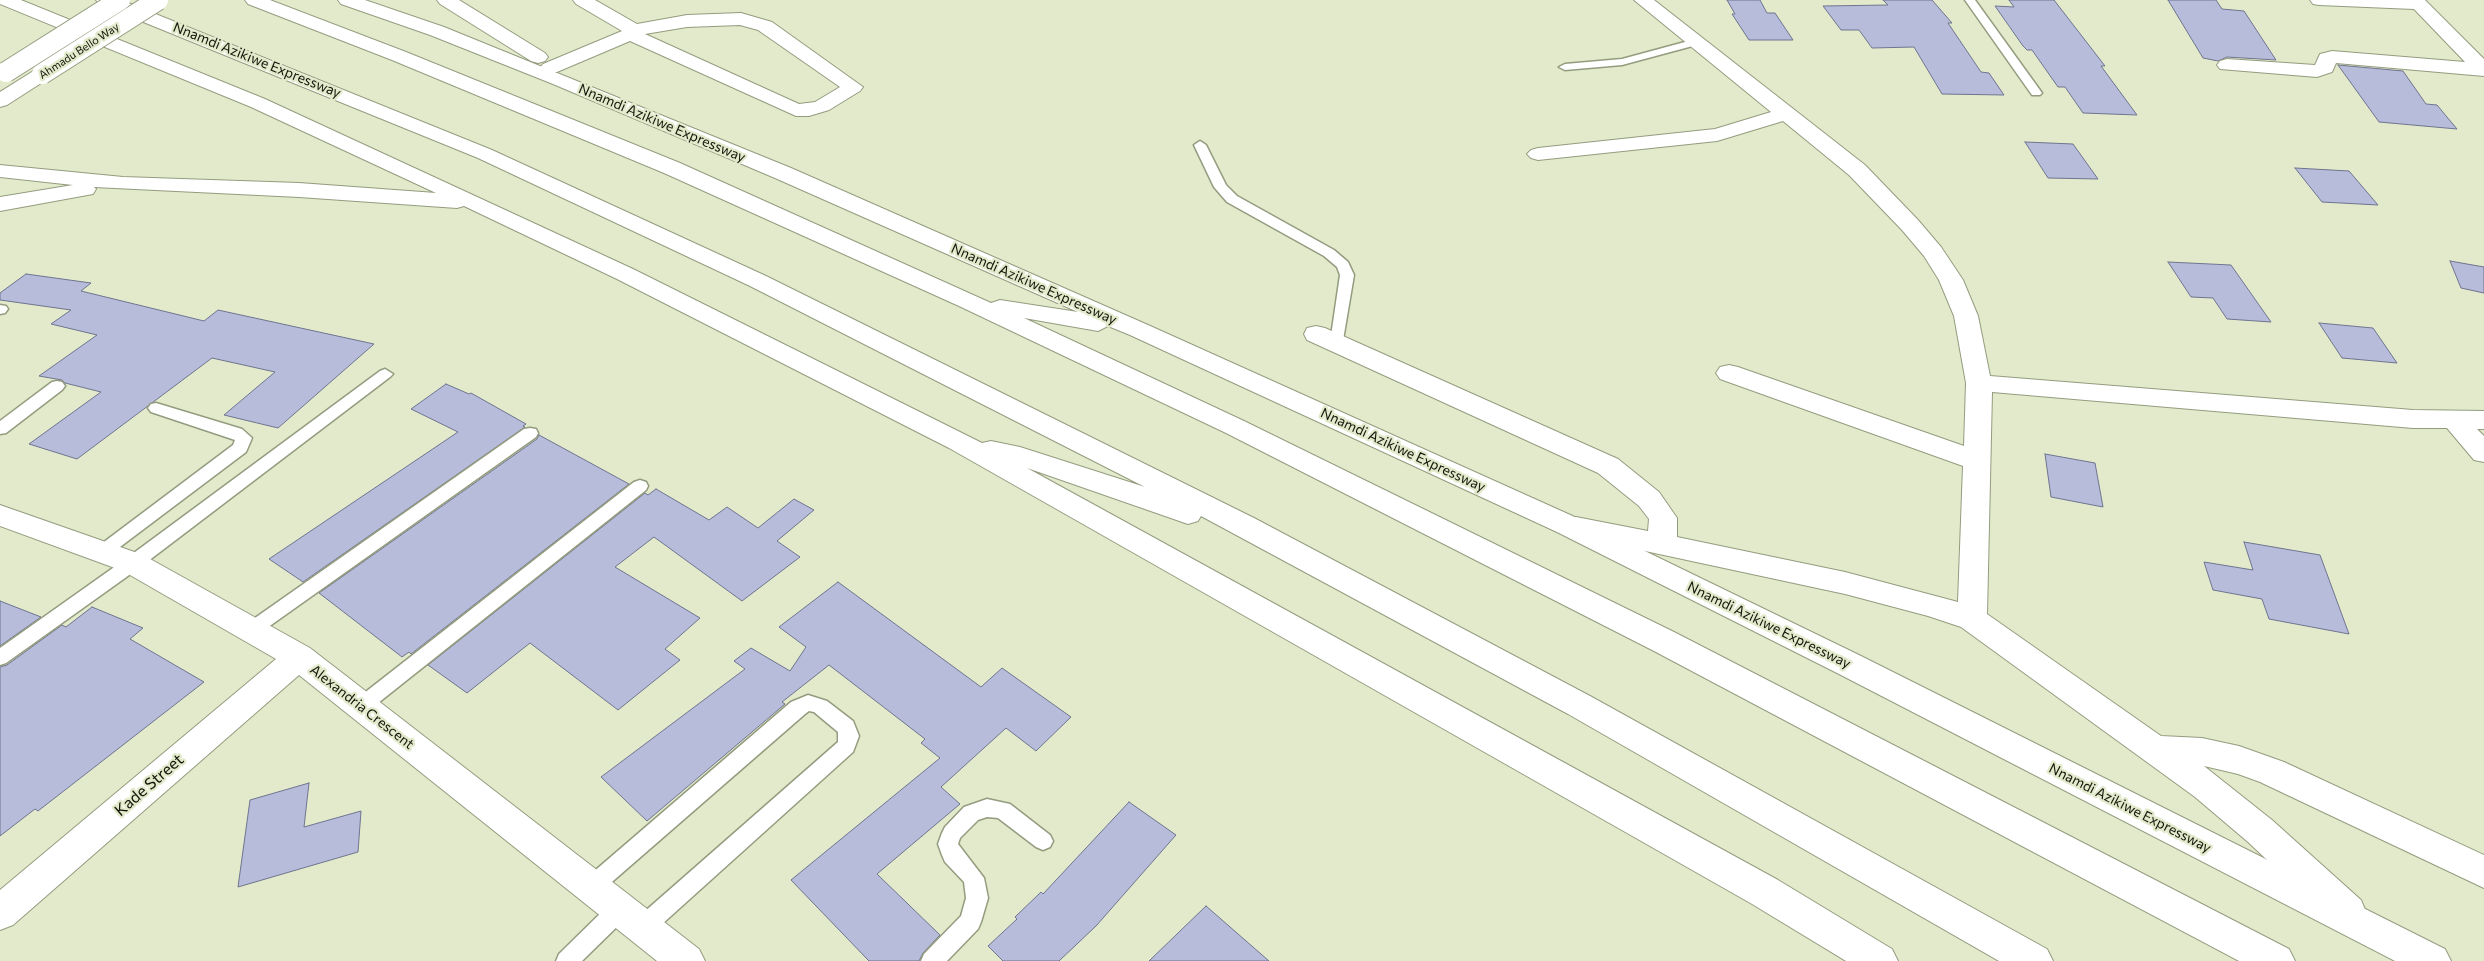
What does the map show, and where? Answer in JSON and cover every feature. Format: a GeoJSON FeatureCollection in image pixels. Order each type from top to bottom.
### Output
{"type":"FeatureCollection","features":[{"type":"Feature","properties":{"kind":"main road"},"geometry":{"type":"LineString","coordinates":[[5,0],[258,103],[476,203],[625,274],[958,442],[1765,892],[1879,961]]}},
{"type":"Feature","properties":{"kind":"main road","name":"Nnamdi Azikiwe Expressway"},"geometry":{"type":"LineString","coordinates":[[105,0],[270,65],[493,158],[758,281],[1244,525],[1579,704],[2034,961]]}},
{"type":"Feature","properties":{"kind":"main road","name":"Ahmadu Bello Way"},"geometry":{"type":"LineString","coordinates":[[3,74],[120,0]]}},
{"type":"Feature","properties":{"kind":"main road","name":"Ahmadu Bello Way"},"geometry":{"type":"LineString","coordinates":[[0,102],[158,0]]}},
{"type":"Feature","properties":{"kind":"main road"},"geometry":{"type":"LineString","coordinates":[[254,0],[399,56],[672,168],[967,301],[1236,427],[1665,642],[2276,961]]}},
{"type":"Feature","properties":{"kind":"main road","name":"Nnamdi Azikiwe Expressway"},"geometry":{"type":"LineString","coordinates":[[347,0],[555,74],[1139,330],[1567,525],[1850,665],[2432,961]]}},
{"type":"Feature","properties":{"kind":"main road"},"geometry":{"type":"LineString","coordinates":[[446,0],[535,55],[555,74],[633,33],[668,22],[741,19],[765,26],[853,87],[822,106],[809,110],[796,110],[633,33],[582,0]]}},
{"type":"Feature","properties":{"kind":"main road"},"geometry":{"type":"LineString","coordinates":[[1643,0],[1857,170],[1910,225],[1933,252],[1951,280],[1966,316],[1979,382],[1972,619]]}},
{"type":"Feature","properties":{"kind":"main road"},"geometry":{"type":"LineString","coordinates":[[2319,0],[2417,2],[2484,70]]}},
{"type":"Feature","properties":{"kind":"main road"},"geometry":{"type":"LineString","coordinates":[[2456,41],[2484,42]]}},
{"type":"Feature","properties":{"kind":"main road"},"geometry":{"type":"LineString","coordinates":[[2227,65],[2317,71],[2325,68],[2327,58],[2332,57],[2484,70]]}},
{"type":"Feature","properties":{"kind":"main road"},"geometry":{"type":"LineString","coordinates":[[1538,154],[1717,135],[1786,113]]}},
{"type":"Feature","properties":{"kind":"main road"},"geometry":{"type":"LineString","coordinates":[[0,171],[123,182],[298,190],[476,203]]}},
{"type":"Feature","properties":{"kind":"main road"},"geometry":{"type":"LineString","coordinates":[[0,204],[123,182]]}},
{"type":"Feature","properties":{"kind":"main road"},"geometry":{"type":"LineString","coordinates":[[967,301],[1139,330]]}},
{"type":"Feature","properties":{"kind":"main road"},"geometry":{"type":"LineString","coordinates":[[1326,338],[1608,466],[1649,499],[1663,518],[1662,545]]}},
{"type":"Feature","properties":{"kind":"main road"},"geometry":{"type":"LineString","coordinates":[[1729,373],[1977,461]]}},
{"type":"Feature","properties":{"kind":"main road"},"geometry":{"type":"LineString","coordinates":[[1979,382],[2455,421],[2484,420]]}},
{"type":"Feature","properties":{"kind":"main road"},"geometry":{"type":"LineString","coordinates":[[2455,421],[2484,453]]}},
{"type":"Feature","properties":{"kind":"main road"},"geometry":{"type":"LineString","coordinates":[[958,442],[1020,456],[1127,490],[1212,522],[1244,525]]}},
{"type":"Feature","properties":{"kind":"main road","name":"Alexandria Crescent"},"geometry":{"type":"LineString","coordinates":[[0,515],[133,563],[299,657],[686,961]]}},
{"type":"Feature","properties":{"kind":"main road"},"geometry":{"type":"LineString","coordinates":[[1567,525],[1845,584],[1932,605],[1972,619],[2158,750],[2207,787],[2260,831],[2364,927]]}},
{"type":"Feature","properties":{"kind":"main road","name":"Kade Street"},"geometry":{"type":"LineString","coordinates":[[0,913],[299,657]]}},
{"type":"Feature","properties":{"kind":"main road"},"geometry":{"type":"LineString","coordinates":[[2158,750],[2202,752],[2239,760],[2272,772],[2484,872]]}},
{"type":"Feature","properties":{"kind":"lane"},"geometry":{"type":"LineString","coordinates":[[1970,0],[2036,93]]}},
{"type":"Feature","properties":{"kind":"lane"},"geometry":{"type":"LineString","coordinates":[[1565,66],[1622,62],[1696,42]]}},
{"type":"Feature","properties":{"kind":"lane"},"geometry":{"type":"LineString","coordinates":[[1200,145],[1220,188],[1243,207],[1329,253],[1343,265],[1347,275],[1326,338]]}},
{"type":"Feature","properties":{"kind":"lane"},"geometry":{"type":"LineString","coordinates":[[0,658],[133,563],[385,374]]}},
{"type":"Feature","properties":{"kind":"lane"},"geometry":{"type":"LineString","coordinates":[[0,429],[57,386]]}},
{"type":"Feature","properties":{"kind":"lane"},"geometry":{"type":"LineString","coordinates":[[102,552],[240,448],[244,438],[236,433],[156,408]]}},
{"type":"Feature","properties":{"kind":"lane"},"geometry":{"type":"LineString","coordinates":[[250,630],[530,433]]}},
{"type":"Feature","properties":{"kind":"lane"},"geometry":{"type":"LineString","coordinates":[[361,706],[640,486]]}},
{"type":"Feature","properties":{"kind":"lane"},"geometry":{"type":"LineString","coordinates":[[567,961],[631,918],[846,746],[849,736],[846,728],[820,706],[808,703],[798,708],[592,887]]}},
{"type":"Feature","properties":{"kind":"lane"},"geometry":{"type":"LineString","coordinates":[[932,961],[970,922],[977,898],[974,878],[952,855],[948,844],[952,833],[971,812],[987,808],[1003,810],[1042,841]]}},
{"type":"Feature","properties":{"kind":"building"},"geometry":{"type":"Polygon","coordinates":[[[1727,0],[1760,0],[1767,13],[1775,13],[1793,40],[1749,40],[1732,14],[1735,14],[1727,0]]]}},
{"type":"Feature","properties":{"kind":"building"},"geometry":{"type":"Polygon","coordinates":[[[1883,0],[1932,0],[1952,23],[1948,23],[1981,72],[1989,73],[2004,95],[1942,94],[1914,47],[1872,48],[1859,30],[1841,30],[1823,6],[1888,5],[1883,0]]]}},
{"type":"Feature","properties":{"kind":"building"},"geometry":{"type":"Polygon","coordinates":[[[2009,0],[2054,0],[2105,66],[2101,66],[2137,115],[2083,113],[2065,87],[2058,87],[2032,50],[2027,50],[2023,46],[1995,6],[2014,7],[2009,0]]]}},
{"type":"Feature","properties":{"kind":"building"},"geometry":{"type":"Polygon","coordinates":[[[2168,0],[2216,0],[2222,9],[2244,11],[2276,60],[2227,57],[2218,61],[2203,58],[2168,0]]]}},
{"type":"Feature","properties":{"kind":"building"},"geometry":{"type":"Polygon","coordinates":[[[2338,65],[2403,71],[2426,104],[2437,105],[2457,129],[2379,122],[2338,65]]]}},
{"type":"Feature","properties":{"kind":"building"},"geometry":{"type":"Polygon","coordinates":[[[2025,142],[2073,144],[2098,179],[2048,178],[2025,142]]]}},
{"type":"Feature","properties":{"kind":"building"},"geometry":{"type":"Polygon","coordinates":[[[2295,168],[2349,171],[2378,205],[2322,202],[2295,168]]]}},
{"type":"Feature","properties":{"kind":"building"},"geometry":{"type":"Polygon","coordinates":[[[2450,261],[2484,267],[2484,293],[2461,288],[2450,261]]]}},
{"type":"Feature","properties":{"kind":"building"},"geometry":{"type":"Polygon","coordinates":[[[2168,262],[2231,265],[2271,322],[2227,319],[2213,298],[2191,297],[2168,262]]]}},
{"type":"Feature","properties":{"kind":"building"},"geometry":{"type":"Polygon","coordinates":[[[26,274],[91,283],[81,291],[204,321],[218,310],[374,344],[278,428],[224,415],[275,372],[212,358],[77,459],[29,444],[101,392],[65,383],[62,380],[39,376],[97,335],[51,324],[71,310],[0,300],[0,293],[26,274]]]}},
{"type":"Feature","properties":{"kind":"building"},"geometry":{"type":"Polygon","coordinates":[[[2319,323],[2373,328],[2397,363],[2342,358],[2319,323]]]}},
{"type":"Feature","properties":{"kind":"building"},"geometry":{"type":"Polygon","coordinates":[[[446,384],[469,394],[471,393],[526,424],[523,426],[525,427],[303,582],[269,559],[458,432],[411,409],[446,384]]]}},
{"type":"Feature","properties":{"kind":"building"},"geometry":{"type":"Polygon","coordinates":[[[539,435],[629,484],[411,654],[409,652],[402,657],[319,593],[537,439],[539,435]]]}},
{"type":"Feature","properties":{"kind":"building"},"geometry":{"type":"Polygon","coordinates":[[[2045,454],[2095,463],[2103,507],[2051,497],[2045,454]]]}},
{"type":"Feature","properties":{"kind":"building"},"geometry":{"type":"Polygon","coordinates":[[[656,489],[709,520],[727,507],[758,528],[794,499],[814,510],[777,541],[800,557],[742,601],[654,537],[615,567],[700,618],[665,649],[680,660],[618,710],[530,643],[467,693],[428,665],[645,493],[648,495],[656,489]]]}},
{"type":"Feature","properties":{"kind":"building"},"geometry":{"type":"Polygon","coordinates":[[[2244,542],[2320,555],[2349,634],[2269,619],[2262,599],[2213,590],[2204,562],[2253,570],[2244,542]]]}},
{"type":"Feature","properties":{"kind":"building"},"geometry":{"type":"Polygon","coordinates":[[[838,582],[981,687],[1002,668],[1071,717],[1036,751],[1006,728],[941,787],[960,804],[877,874],[940,935],[923,953],[919,961],[869,961],[791,880],[940,758],[921,743],[925,739],[829,665],[782,702],[785,704],[647,821],[601,777],[745,669],[734,661],[751,648],[790,671],[806,647],[779,627],[838,582]]]}},
{"type":"Feature","properties":{"kind":"building"},"geometry":{"type":"Polygon","coordinates":[[[0,601],[41,617],[0,646],[0,601]]]}},
{"type":"Feature","properties":{"kind":"building"},"geometry":{"type":"Polygon","coordinates":[[[92,607],[143,628],[130,639],[204,682],[38,811],[35,809],[0,836],[0,667],[7,665],[62,625],[66,627],[92,607]]]}},
{"type":"Feature","properties":{"kind":"building"},"geometry":{"type":"Polygon","coordinates":[[[309,783],[304,827],[361,811],[358,852],[238,887],[250,800],[309,783]]]}},
{"type":"Feature","properties":{"kind":"building"},"geometry":{"type":"Polygon","coordinates":[[[1129,802],[1176,835],[1096,926],[1059,961],[1003,961],[988,946],[1017,919],[1015,917],[1041,892],[1043,894],[1129,802]]]}},
{"type":"Feature","properties":{"kind":"building"},"geometry":{"type":"Polygon","coordinates":[[[1206,906],[1269,961],[1149,961],[1206,906]]]}}]}
